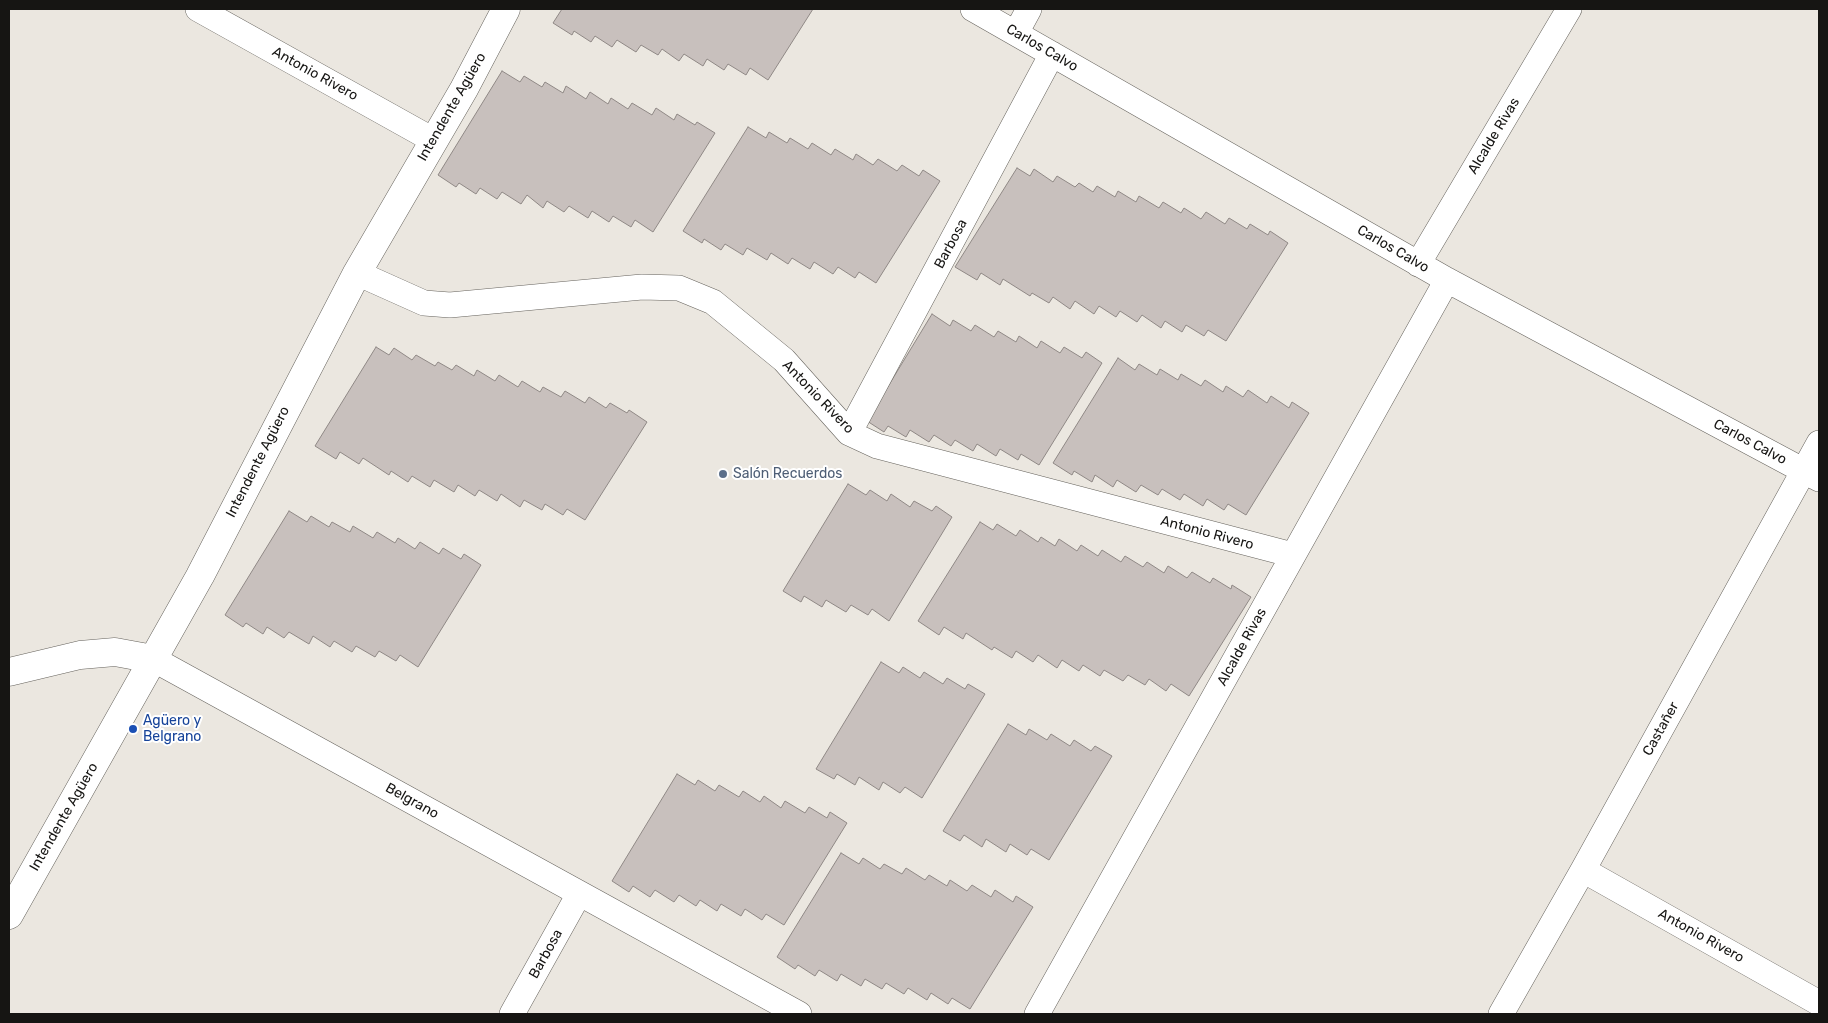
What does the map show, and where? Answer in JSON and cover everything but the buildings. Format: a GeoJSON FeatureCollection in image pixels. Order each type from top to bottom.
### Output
{"type":"FeatureCollection","features":[{"type":"Feature","properties":{"kind":"street","name":"Antonio Rivero"},"geometry":{"type":"LineString","coordinates":[[198,9],[433,140]]}},
{"type":"Feature","properties":{"kind":"street","name":"Intendente Agüero"},"geometry":{"type":"LineString","coordinates":[[9,914],[200,576],[357,273],[464,89],[506,9]]}},
{"type":"Feature","properties":{"kind":"street","name":"Carlos Calvo"},"geometry":{"type":"LineString","coordinates":[[973,9],[1418,264],[1811,475]]}},
{"type":"Feature","properties":{"kind":"street"},"geometry":{"type":"LineString","coordinates":[[1016,33],[1029,9]]}},
{"type":"Feature","properties":{"kind":"street","name":"Alcalde Rivas"},"geometry":{"type":"LineString","coordinates":[[1418,264],[1569,9]]}},
{"type":"Feature","properties":{"kind":"street","name":"Barbosa"},"geometry":{"type":"LineString","coordinates":[[849,433],[1052,54]]}},
{"type":"Feature","properties":{"kind":"street","name":"Antonio Rivero"},"geometry":{"type":"LineString","coordinates":[[357,273],[424,303],[450,305],[642,287],[679,288],[713,302],[784,360],[849,433],[877,446],[1293,555]]}},
{"type":"Feature","properties":{"kind":"street","name":"Alcalde Rivas"},"geometry":{"type":"LineString","coordinates":[[1037,1014],[1448,280]]}},
{"type":"Feature","properties":{"kind":"street","name":"Castañer"},"geometry":{"type":"LineString","coordinates":[[1501,1014],[1811,475],[1819,443]]}},
{"type":"Feature","properties":{"kind":"street","name":"Belgrano"},"geometry":{"type":"LineString","coordinates":[[9,672],[80,655],[115,652],[153,659],[799,1014]]}},
{"type":"Feature","properties":{"kind":"street","name":"Antonio Rivero"},"geometry":{"type":"LineString","coordinates":[[1583,870],[1819,1003]]}},
{"type":"Feature","properties":{"kind":"street","name":"Barbosa"},"geometry":{"type":"LineString","coordinates":[[512,1014],[579,894]]}},
{"type":"Feature","properties":{"kind":"place","name":"Salón Recuerdos"},"geometry":{"type":"Point","coordinates":[723,474]}},
{"type":"Feature","properties":{"kind":"place","name":"Agüero y Belgrano"},"geometry":{"type":"Point","coordinates":[133,729]}}]}
